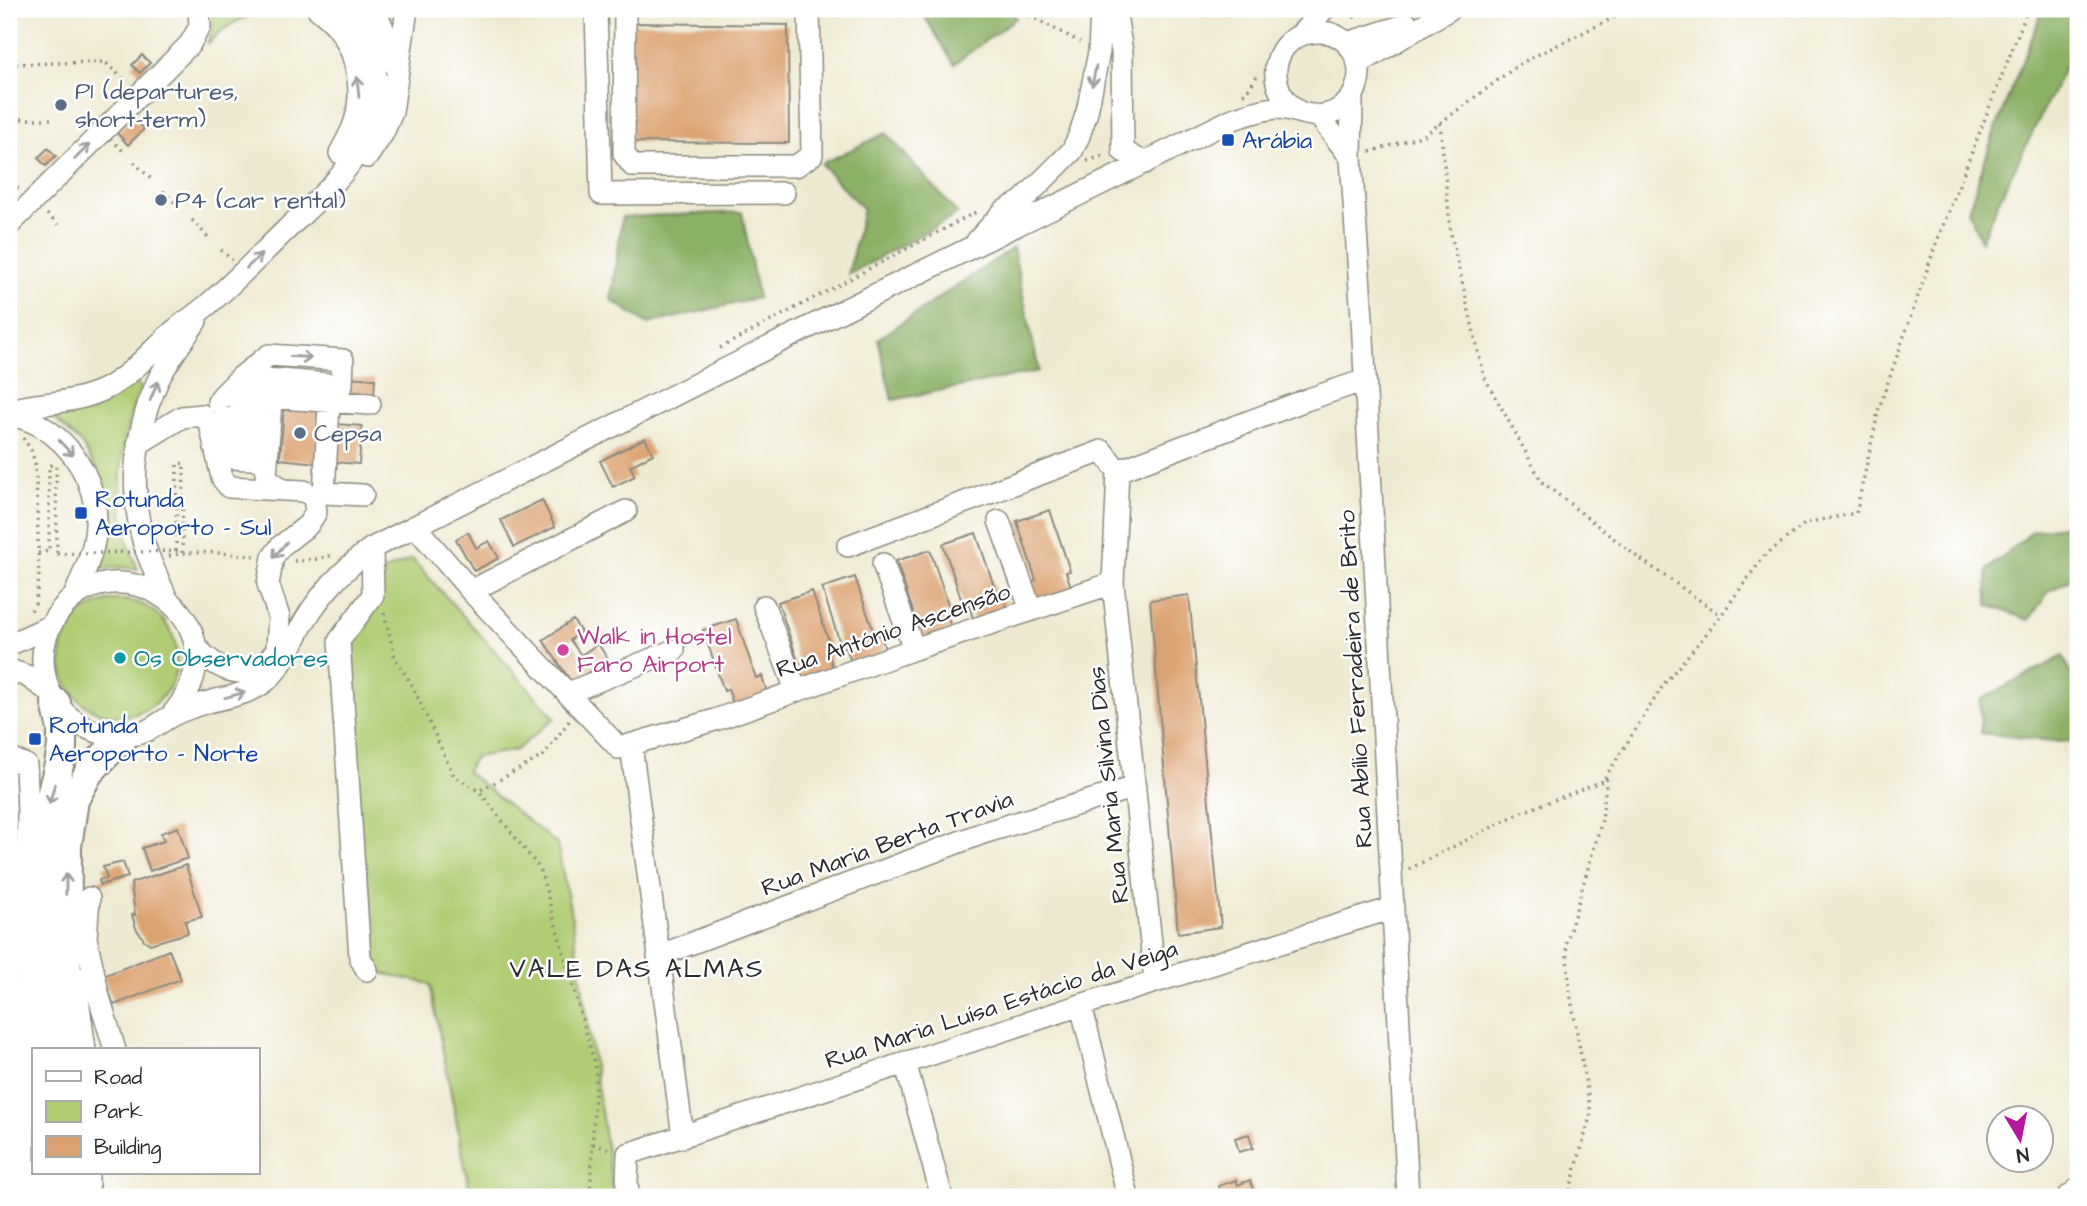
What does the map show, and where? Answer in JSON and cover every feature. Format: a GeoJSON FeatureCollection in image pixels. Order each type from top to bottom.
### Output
{"type":"FeatureCollection","features":[{"type":"Feature","properties":{"kind":"main road"},"geometry":{"type":"LineString","coordinates":[[24,1062],[39,900],[39,872],[46,816],[60,765],[62,747],[62,729],[53,697]]}},
{"type":"Feature","properties":{"kind":"main road"},"geometry":{"type":"LineString","coordinates":[[66,1048],[67,846],[74,800],[89,772],[125,735]]}},
{"type":"Feature","properties":{"kind":"main road"},"geometry":{"type":"LineString","coordinates":[[42,1174],[42,1197]]}},
{"type":"Feature","properties":{"kind":"main road"},"geometry":{"type":"LineString","coordinates":[[66,1174],[66,1197]]}},
{"type":"Feature","properties":{"kind":"street"},"geometry":{"type":"LineString","coordinates":[[9,225],[190,44],[200,26],[199,9]]}},
{"type":"Feature","properties":{"kind":"street"},"geometry":{"type":"LineString","coordinates":[[302,214],[337,159],[351,131],[358,108],[359,91],[355,62],[337,26],[318,9]]}},
{"type":"Feature","properties":{"kind":"street"},"geometry":{"type":"LineString","coordinates":[[9,412],[72,400],[108,387],[135,368],[174,330],[205,307],[345,170],[364,137],[374,108],[377,83],[374,63],[362,30],[348,9]]}},
{"type":"Feature","properties":{"kind":"street"},"geometry":{"type":"LineString","coordinates":[[373,9],[385,29],[391,47],[396,83]]}},
{"type":"Feature","properties":{"kind":"street"},"geometry":{"type":"LineString","coordinates":[[302,214],[354,174],[383,133],[392,112],[407,9]]}},
{"type":"Feature","properties":{"kind":"street"},"geometry":{"type":"LineString","coordinates":[[596,9],[601,194],[784,193]]}},
{"type":"Feature","properties":{"kind":"street"},"geometry":{"type":"LineString","coordinates":[[625,9],[624,154],[633,166],[796,166],[812,155],[809,9]]}},
{"type":"Feature","properties":{"kind":"street"},"geometry":{"type":"LineString","coordinates":[[972,248],[1004,211],[1021,201],[1072,151],[1087,112],[1099,52],[1101,9]]}},
{"type":"Feature","properties":{"kind":"street"},"geometry":{"type":"LineString","coordinates":[[1115,9],[1122,52],[1123,151],[1145,163]]}},
{"type":"Feature","properties":{"kind":"street"},"geometry":{"type":"LineString","coordinates":[[9,670],[27,676],[53,697],[70,718],[87,729],[106,735],[142,733],[171,716],[199,705],[253,690],[279,667],[288,655],[304,622],[322,596],[344,571],[372,548],[789,337],[1233,119],[1290,41],[1300,35],[1324,9]]}},
{"type":"Feature","properties":{"kind":"street"},"geometry":{"type":"LineString","coordinates":[[1243,106],[1278,108],[1310,114],[1336,111],[1352,99],[1359,77],[1358,64],[1342,40],[1337,9]]}},
{"type":"Feature","properties":{"kind":"street"},"geometry":{"type":"LineString","coordinates":[[1300,35],[1325,32],[1342,40],[1445,11]]}},
{"type":"Feature","properties":{"kind":"street"},"geometry":{"type":"LineString","coordinates":[[1358,64],[1445,11]]}},
{"type":"Feature","properties":{"kind":"street"},"geometry":{"type":"LineString","coordinates":[[1267,71],[1292,108],[1310,114],[1351,158]]}},
{"type":"Feature","properties":{"kind":"street","name":"Rua Abílio Ferradeira de Brito"},"geometry":{"type":"LineString","coordinates":[[1352,99],[1351,158],[1408,1197]]}},
{"type":"Feature","properties":{"kind":"street"},"geometry":{"type":"LineString","coordinates":[[171,716],[192,684],[196,666],[195,646],[185,620],[167,599],[145,545],[135,479],[138,443],[156,383],[205,307]]}},
{"type":"Feature","properties":{"kind":"street"},"geometry":{"type":"LineString","coordinates":[[213,427],[233,447],[341,385],[343,360],[269,355],[241,377],[213,427],[222,478],[229,487],[282,489],[319,495],[363,495]]}},
{"type":"Feature","properties":{"kind":"street"},"geometry":{"type":"LineString","coordinates":[[241,377],[269,428],[266,478],[282,489]]}},
{"type":"Feature","properties":{"kind":"street"},"geometry":{"type":"LineString","coordinates":[[1118,471],[1365,380]]}},
{"type":"Feature","properties":{"kind":"street"},"geometry":{"type":"LineString","coordinates":[[329,393],[370,404]]}},
{"type":"Feature","properties":{"kind":"street"},"geometry":{"type":"LineString","coordinates":[[277,648],[279,617],[268,584],[273,557],[281,546],[307,525],[316,512],[329,393]]}},
{"type":"Feature","properties":{"kind":"street"},"geometry":{"type":"LineString","coordinates":[[9,412],[37,424],[62,442],[82,467],[90,488],[96,526],[91,550],[74,597]]}},
{"type":"Feature","properties":{"kind":"street"},"geometry":{"type":"LineString","coordinates":[[213,427],[235,416],[269,428]]}},
{"type":"Feature","properties":{"kind":"street"},"geometry":{"type":"LineString","coordinates":[[138,443],[182,417],[213,427],[269,428]]}},
{"type":"Feature","properties":{"kind":"street"},"geometry":{"type":"LineString","coordinates":[[848,546],[1102,451],[1118,471],[1113,583]]}},
{"type":"Feature","properties":{"kind":"street"},"geometry":{"type":"LineString","coordinates":[[471,591],[626,511]]}},
{"type":"Feature","properties":{"kind":"street"},"geometry":{"type":"LineString","coordinates":[[999,521],[1031,610]]}},
{"type":"Feature","properties":{"kind":"street"},"geometry":{"type":"LineString","coordinates":[[415,526],[471,591],[620,748],[631,745],[683,1137]]}},
{"type":"Feature","properties":{"kind":"street"},"geometry":{"type":"LineString","coordinates":[[367,970],[360,958],[339,641],[373,595],[372,548]]}},
{"type":"Feature","properties":{"kind":"street"},"geometry":{"type":"LineString","coordinates":[[883,564],[914,649]]}},
{"type":"Feature","properties":{"kind":"street"},"geometry":{"type":"LineString","coordinates":[[53,697],[43,670],[43,647],[50,626],[60,610],[74,597],[96,586],[121,582],[145,587],[167,599]]}},
{"type":"Feature","properties":{"kind":"street","name":"Rua António Ascensão"},"geometry":{"type":"LineString","coordinates":[[631,745],[715,720],[914,649],[1113,583]]}},
{"type":"Feature","properties":{"kind":"street","name":"Rua Maria Silvina Dias"},"geometry":{"type":"LineString","coordinates":[[1113,583],[1155,981]]}},
{"type":"Feature","properties":{"kind":"street"},"geometry":{"type":"LineString","coordinates":[[764,606],[796,690]]}},
{"type":"Feature","properties":{"kind":"street"},"geometry":{"type":"LineString","coordinates":[[195,646],[209,661],[224,670],[240,672],[255,669],[268,660],[304,622]]}},
{"type":"Feature","properties":{"kind":"street"},"geometry":{"type":"LineString","coordinates":[[9,645],[50,626]]}},
{"type":"Feature","properties":{"kind":"street"},"geometry":{"type":"LineString","coordinates":[[574,699],[674,650]]}},
{"type":"Feature","properties":{"kind":"street"},"geometry":{"type":"LineString","coordinates":[[9,758],[26,765],[28,813],[24,1062],[16,1149],[24,1197]]}},
{"type":"Feature","properties":{"kind":"street","name":"Rua Maria Berta Travia"},"geometry":{"type":"LineString","coordinates":[[658,956],[983,833],[1135,787]]}},
{"type":"Feature","properties":{"kind":"street"},"geometry":{"type":"LineString","coordinates":[[89,898],[86,938],[99,998],[114,1048]]}},
{"type":"Feature","properties":{"kind":"street"},"geometry":{"type":"LineString","coordinates":[[25,931],[39,900]]}},
{"type":"Feature","properties":{"kind":"street","name":"Rua Maria Luísa Estácio da Veiga"},"geometry":{"type":"LineString","coordinates":[[629,1197],[628,1154],[1155,981],[1393,908]]}},
{"type":"Feature","properties":{"kind":"street"},"geometry":{"type":"LineString","coordinates":[[66,935],[79,991],[85,1048]]}},
{"type":"Feature","properties":{"kind":"street"},"geometry":{"type":"LineString","coordinates":[[1081,1005],[1128,1197]]}},
{"type":"Feature","properties":{"kind":"street"},"geometry":{"type":"LineString","coordinates":[[905,1062],[942,1197]]}},
{"type":"Feature","properties":{"kind":"street"},"geometry":{"type":"LineString","coordinates":[[88,1174],[88,1197]]}},
{"type":"Feature","properties":{"kind":"street"},"geometry":{"type":"LineString","coordinates":[[2068,1197],[2078,1189]]}},
{"type":"Feature","properties":{"kind":"path"},"geometry":{"type":"LineString","coordinates":[[1017,9],[1099,52]]}},
{"type":"Feature","properties":{"kind":"path"},"geometry":{"type":"LineString","coordinates":[[1351,158],[1424,135],[1521,63],[1621,14],[1645,9]]}},
{"type":"Feature","properties":{"kind":"path"},"geometry":{"type":"LineString","coordinates":[[1391,878],[1520,813],[1603,781],[1664,684],[1721,615],[1764,556],[1807,523],[1856,513],[1879,408],[1937,241],[2028,9]]}},
{"type":"Feature","properties":{"kind":"path"},"geometry":{"type":"LineString","coordinates":[[9,64],[105,62],[131,86]]}},
{"type":"Feature","properties":{"kind":"path"},"geometry":{"type":"LineString","coordinates":[[1243,106],[1246,93],[1267,71]]}},
{"type":"Feature","properties":{"kind":"path"},"geometry":{"type":"LineString","coordinates":[[14,119],[53,119]]}},
{"type":"Feature","properties":{"kind":"path"},"geometry":{"type":"LineString","coordinates":[[1440,123],[1451,234],[1485,376],[1542,482],[1636,556],[1721,615]]}},
{"type":"Feature","properties":{"kind":"path"},"geometry":{"type":"LineString","coordinates":[[1072,151],[1088,161],[1123,149]]}},
{"type":"Feature","properties":{"kind":"path"},"geometry":{"type":"LineString","coordinates":[[134,162],[152,180]]}},
{"type":"Feature","properties":{"kind":"path"},"geometry":{"type":"LineString","coordinates":[[163,191],[180,208]]}},
{"type":"Feature","properties":{"kind":"path"},"geometry":{"type":"LineString","coordinates":[[41,207],[58,225]]}},
{"type":"Feature","properties":{"kind":"path"},"geometry":{"type":"LineString","coordinates":[[713,352],[985,208]]}},
{"type":"Feature","properties":{"kind":"path"},"geometry":{"type":"LineString","coordinates":[[192,220],[209,238]]}},
{"type":"Feature","properties":{"kind":"path"},"geometry":{"type":"LineString","coordinates":[[221,250],[232,261]]}},
{"type":"Feature","properties":{"kind":"path"},"geometry":{"type":"LineString","coordinates":[[18,434],[31,450],[35,463],[38,591],[35,604],[27,617]]}},
{"type":"Feature","properties":{"kind":"path"},"geometry":{"type":"LineString","coordinates":[[38,553],[49,551],[49,465],[56,466],[57,554],[176,551],[177,464],[184,463],[182,553]]}},
{"type":"Feature","properties":{"kind":"path"},"geometry":{"type":"LineString","coordinates":[[373,595],[382,599],[394,658],[412,685],[454,776],[479,791],[541,869],[596,1068],[590,1197]]}},
{"type":"Feature","properties":{"kind":"path"},"geometry":{"type":"LineString","coordinates":[[479,791],[543,756],[574,699]]}},
{"type":"Feature","properties":{"kind":"path"},"geometry":{"type":"LineString","coordinates":[[1568,1197],[1591,1113],[1570,993],[1566,944],[1602,820],[1607,774]]}},
{"type":"Feature","properties":{"kind":"green space"},"geometry":{"type":"Polygon","coordinates":[[[211,9],[295,9],[302,12],[274,11],[250,15],[228,26],[207,44],[213,25],[211,9]]]}},
{"type":"Feature","properties":{"kind":"green space"},"geometry":{"type":"Polygon","coordinates":[[[920,9],[1011,9],[1016,18],[954,64],[920,9]]]}},
{"type":"Feature","properties":{"kind":"green space"},"geometry":{"type":"Polygon","coordinates":[[[2043,9],[2078,9],[2078,25],[2073,26],[2068,61],[1981,241],[1968,211],[1994,133],[2043,9]]]}},
{"type":"Feature","properties":{"kind":"green space"},"geometry":{"type":"Polygon","coordinates":[[[886,133],[958,214],[848,275],[863,209],[821,164],[886,133]]]}},
{"type":"Feature","properties":{"kind":"green space"},"geometry":{"type":"Polygon","coordinates":[[[742,212],[758,298],[648,324],[611,300],[622,217],[742,212]]]}},
{"type":"Feature","properties":{"kind":"green space"},"geometry":{"type":"Polygon","coordinates":[[[1013,248],[1039,371],[892,400],[878,339],[1013,248]]]}},
{"type":"Feature","properties":{"kind":"green space"},"geometry":{"type":"Polygon","coordinates":[[[132,381],[141,387],[127,431],[123,454],[121,502],[124,525],[138,569],[102,569],[109,533],[108,511],[96,468],[80,442],[49,414],[132,381]]]}},
{"type":"Feature","properties":{"kind":"green space"},"geometry":{"type":"Polygon","coordinates":[[[2078,523],[2078,576],[2049,591],[2029,620],[1988,605],[1987,570],[2033,531],[2078,523]]]}},
{"type":"Feature","properties":{"kind":"green space"},"geometry":{"type":"Polygon","coordinates":[[[412,559],[555,718],[516,750],[475,757],[466,771],[557,844],[572,919],[614,1197],[471,1197],[430,984],[367,970],[339,641],[372,576],[412,559]]]}},
{"type":"Feature","properties":{"kind":"green space"},"geometry":{"type":"Polygon","coordinates":[[[119,600],[141,604],[160,617],[173,636],[177,658],[173,680],[160,699],[141,712],[119,716],[97,712],[78,699],[65,680],[61,658],[65,636],[78,617],[97,604],[119,600]]]}},
{"type":"Feature","properties":{"kind":"green space"},"geometry":{"type":"Polygon","coordinates":[[[2063,656],[2074,679],[2078,680],[2078,740],[2061,742],[1981,733],[1980,700],[2063,656]]]}},
{"type":"Feature","properties":{"kind":"building"},"geometry":{"type":"Polygon","coordinates":[[[630,23],[788,25],[789,143],[631,142],[630,23]]]}},
{"type":"Feature","properties":{"kind":"building"},"geometry":{"type":"Polygon","coordinates":[[[142,55],[150,63],[140,73],[132,65],[142,55]]]}},
{"type":"Feature","properties":{"kind":"building"},"geometry":{"type":"Polygon","coordinates":[[[133,117],[144,129],[128,145],[117,133],[133,117]]]}},
{"type":"Feature","properties":{"kind":"building"},"geometry":{"type":"Polygon","coordinates":[[[48,148],[56,156],[46,166],[38,158],[48,148]]]}},
{"type":"Feature","properties":{"kind":"building"},"geometry":{"type":"Polygon","coordinates":[[[346,377],[375,379],[374,395],[346,393],[346,377]]]}},
{"type":"Feature","properties":{"kind":"building","name":"Cepsa"},"geometry":{"type":"Polygon","coordinates":[[[284,408],[318,410],[316,463],[280,459],[284,408]]]}},
{"type":"Feature","properties":{"kind":"building"},"geometry":{"type":"Polygon","coordinates":[[[336,424],[362,426],[359,464],[333,462],[336,424]]]}},
{"type":"Feature","properties":{"kind":"building"},"geometry":{"type":"Polygon","coordinates":[[[645,438],[653,454],[630,466],[635,476],[613,487],[600,461],[645,438]]]}},
{"type":"Feature","properties":{"kind":"building"},"geometry":{"type":"Polygon","coordinates":[[[542,500],[555,527],[514,547],[501,520],[542,500]]]}},
{"type":"Feature","properties":{"kind":"building"},"geometry":{"type":"Polygon","coordinates":[[[1050,510],[1070,571],[1066,572],[1072,590],[1038,602],[1031,582],[1036,580],[1017,521],[1050,510]]]}},
{"type":"Feature","properties":{"kind":"building"},"geometry":{"type":"Polygon","coordinates":[[[468,532],[476,548],[489,541],[499,558],[474,571],[456,539],[468,532]]]}},
{"type":"Feature","properties":{"kind":"building"},"geometry":{"type":"Polygon","coordinates":[[[976,533],[996,592],[1002,590],[1008,610],[974,621],[968,603],[963,605],[943,544],[976,533]]]}},
{"type":"Feature","properties":{"kind":"building"},"geometry":{"type":"Polygon","coordinates":[[[930,550],[950,610],[946,612],[952,630],[918,642],[911,622],[916,620],[896,561],[930,550]]]}},
{"type":"Feature","properties":{"kind":"building"},"geometry":{"type":"Polygon","coordinates":[[[855,577],[875,636],[880,634],[887,654],[852,665],[846,647],[842,649],[822,588],[855,577]]]}},
{"type":"Feature","properties":{"kind":"building"},"geometry":{"type":"Polygon","coordinates":[[[812,591],[832,651],[828,653],[834,671],[799,683],[793,662],[798,661],[778,602],[812,591]]]}},
{"type":"Feature","properties":{"kind":"building"},"geometry":{"type":"Polygon","coordinates":[[[1189,595],[1221,927],[1178,933],[1150,600],[1189,595]]]}},
{"type":"Feature","properties":{"kind":"building"},"geometry":{"type":"Polygon","coordinates":[[[736,619],[756,678],[762,676],[768,696],[734,707],[728,689],[724,691],[703,630],[736,619]]]}},
{"type":"Feature","properties":{"kind":"building","name":"Walk in Hostel Faro Airport"},"geometry":{"type":"Polygon","coordinates":[[[573,620],[581,632],[570,640],[581,655],[598,644],[608,659],[572,683],[543,640],[573,620]]]}},
{"type":"Feature","properties":{"kind":"building"},"geometry":{"type":"Polygon","coordinates":[[[178,827],[188,858],[150,871],[142,848],[164,841],[161,833],[178,827]]]}},
{"type":"Feature","properties":{"kind":"building"},"geometry":{"type":"Polygon","coordinates":[[[123,862],[128,877],[100,885],[99,880],[107,878],[103,867],[123,862]]]}},
{"type":"Feature","properties":{"kind":"building"},"geometry":{"type":"Polygon","coordinates":[[[186,865],[202,917],[185,921],[188,933],[150,944],[136,928],[132,915],[135,915],[131,883],[186,865]]]}},
{"type":"Feature","properties":{"kind":"building"},"geometry":{"type":"Polygon","coordinates":[[[13,883],[19,905],[9,908],[9,884],[13,883]]]}},
{"type":"Feature","properties":{"kind":"building"},"geometry":{"type":"Polygon","coordinates":[[[169,950],[181,979],[114,1005],[103,976],[169,950]]]}},
{"type":"Feature","properties":{"kind":"building"},"geometry":{"type":"Polygon","coordinates":[[[1249,1134],[1253,1148],[1239,1152],[1235,1138],[1249,1134]]]}},
{"type":"Feature","properties":{"kind":"building"},"geometry":{"type":"Polygon","coordinates":[[[1236,1180],[1238,1185],[1250,1180],[1256,1197],[1222,1197],[1218,1186],[1236,1180]]]}},
{"type":"Feature","properties":{"kind":"place","name":"P1 (departures, short-term)"},"geometry":{"type":"Point","coordinates":[61,105]}},
{"type":"Feature","properties":{"kind":"place","name":"Arábia"},"geometry":{"type":"Point","coordinates":[1228,140]}},
{"type":"Feature","properties":{"kind":"place","name":"P4 (car rental)"},"geometry":{"type":"Point","coordinates":[161,200]}},
{"type":"Feature","properties":{"kind":"place","name":"Cepsa"},"geometry":{"type":"Point","coordinates":[300,433]}},
{"type":"Feature","properties":{"kind":"place","name":"Rotunda Aeroporto - Sul"},"geometry":{"type":"Point","coordinates":[81,513]}},
{"type":"Feature","properties":{"kind":"place","name":"Walk in Hostel Faro Airport"},"geometry":{"type":"Point","coordinates":[563,650]}},
{"type":"Feature","properties":{"kind":"place","name":"Os Observadores"},"geometry":{"type":"Point","coordinates":[120,658]}},
{"type":"Feature","properties":{"kind":"place","name":"Rotunda Aeroporto - Norte"},"geometry":{"type":"Point","coordinates":[35,739]}},
{"type":"Feature","properties":{"kind":"district","name":"VALE DAS ALMAS"},"geometry":{"type":"Point","coordinates":[637,968]}}]}
